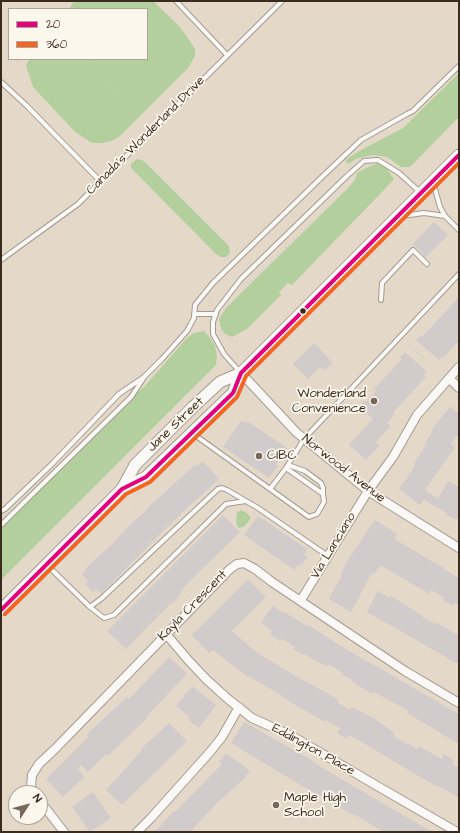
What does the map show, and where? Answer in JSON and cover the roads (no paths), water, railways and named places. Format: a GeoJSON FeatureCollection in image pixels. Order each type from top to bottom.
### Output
{"type":"FeatureCollection","features":[{"type":"Feature","properties":{"kind":"main road","name":"Jane Street"},"geometry":{"type":"LineString","coordinates":[[122,489],[146,477],[233,393],[241,374],[459,155]]}},
{"type":"Feature","properties":{"kind":"main road","name":"Jane Street"},"geometry":{"type":"LineString","coordinates":[[1,610],[122,489],[135,465],[193,407],[220,382],[241,374]]}},
{"type":"Feature","properties":{"kind":"street","name":"Via Lanciano"},"geometry":{"type":"LineString","coordinates":[[301,600],[368,491],[393,457],[417,415],[459,367]]}},
{"type":"Feature","properties":{"kind":"street","name":"Norwood Avenue"},"geometry":{"type":"LineString","coordinates":[[241,374],[296,432],[368,491],[459,548]]}},
{"type":"Feature","properties":{"kind":"street"},"geometry":{"type":"LineString","coordinates":[[449,378],[459,388]]}},
{"type":"Feature","properties":{"kind":"street","name":"Kayla Crescent"},"geometry":{"type":"LineString","coordinates":[[31,785],[32,776],[39,764],[230,568],[237,564],[244,563],[255,569],[405,671],[459,702]]}},
{"type":"Feature","properties":{"kind":"street","name":"Eddington Place"},"geometry":{"type":"LineString","coordinates":[[166,634],[207,680],[252,718],[292,736],[378,788],[457,832]]}},
{"type":"Feature","properties":{"kind":"street"},"geometry":{"type":"LineString","coordinates":[[136,832],[151,818],[210,752],[222,737],[239,707]]}},
{"type":"Feature","properties":{"kind":"street"},"geometry":{"type":"LineString","coordinates":[[48,811],[64,832]]}},
{"type":"Feature","properties":{"kind":"lane"},"geometry":{"type":"LineString","coordinates":[[176,1],[227,55]]}},
{"type":"Feature","properties":{"kind":"lane","name":"Canada's Wonderland Drive"},"geometry":{"type":"LineString","coordinates":[[1,260],[78,204],[282,1]]}},
{"type":"Feature","properties":{"kind":"lane"},"geometry":{"type":"LineString","coordinates":[[1,525],[131,397],[144,377],[187,331],[194,318],[195,305],[213,282],[361,140],[414,111],[459,66]]}},
{"type":"Feature","properties":{"kind":"lane"},"geometry":{"type":"LineString","coordinates":[[1,82],[27,106],[100,181]]}},
{"type":"Feature","properties":{"kind":"lane"},"geometry":{"type":"LineString","coordinates":[[241,374],[224,354],[213,334],[213,322],[217,310],[241,279],[348,175],[364,162],[378,160],[399,173],[421,194]]}},
{"type":"Feature","properties":{"kind":"lane"},"geometry":{"type":"LineString","coordinates":[[433,181],[438,203],[445,216],[459,230]]}},
{"type":"Feature","properties":{"kind":"lane"},"geometry":{"type":"LineString","coordinates":[[398,216],[424,213],[445,216]]}},
{"type":"Feature","properties":{"kind":"lane"},"geometry":{"type":"LineString","coordinates":[[381,300],[382,283],[413,250],[427,264]]}},
{"type":"Feature","properties":{"kind":"lane"},"geometry":{"type":"LineString","coordinates":[[270,489],[287,466],[304,438],[459,274]]}},
{"type":"Feature","properties":{"kind":"lane"},"geometry":{"type":"LineString","coordinates":[[194,314],[216,314]]}},
{"type":"Feature","properties":{"kind":"lane"},"geometry":{"type":"LineString","coordinates":[[1,511],[5,509],[52,464],[119,394],[144,377]]}},
{"type":"Feature","properties":{"kind":"lane"},"geometry":{"type":"LineString","coordinates":[[192,433],[309,517],[317,514],[324,502],[322,494],[323,488],[318,480],[305,471],[287,466]]}},
{"type":"Feature","properties":{"kind":"lane"},"geometry":{"type":"LineString","coordinates":[[287,466],[322,494]]}},
{"type":"Feature","properties":{"kind":"lane"},"geometry":{"type":"LineString","coordinates":[[90,608],[218,489],[222,488],[246,501],[328,556]]}},
{"type":"Feature","properties":{"kind":"lane"},"geometry":{"type":"LineString","coordinates":[[46,565],[90,608],[104,618],[114,615],[226,504],[246,501]]}},
{"type":"Feature","properties":{"kind":"place","name":"Wonderland Convenience"},"geometry":{"type":"Point","coordinates":[374,401]}},
{"type":"Feature","properties":{"kind":"place","name":"CIBC"},"geometry":{"type":"Point","coordinates":[259,456]}},
{"type":"Feature","properties":{"kind":"place","name":"Maple High School"},"geometry":{"type":"Point","coordinates":[276,805]}}]}
